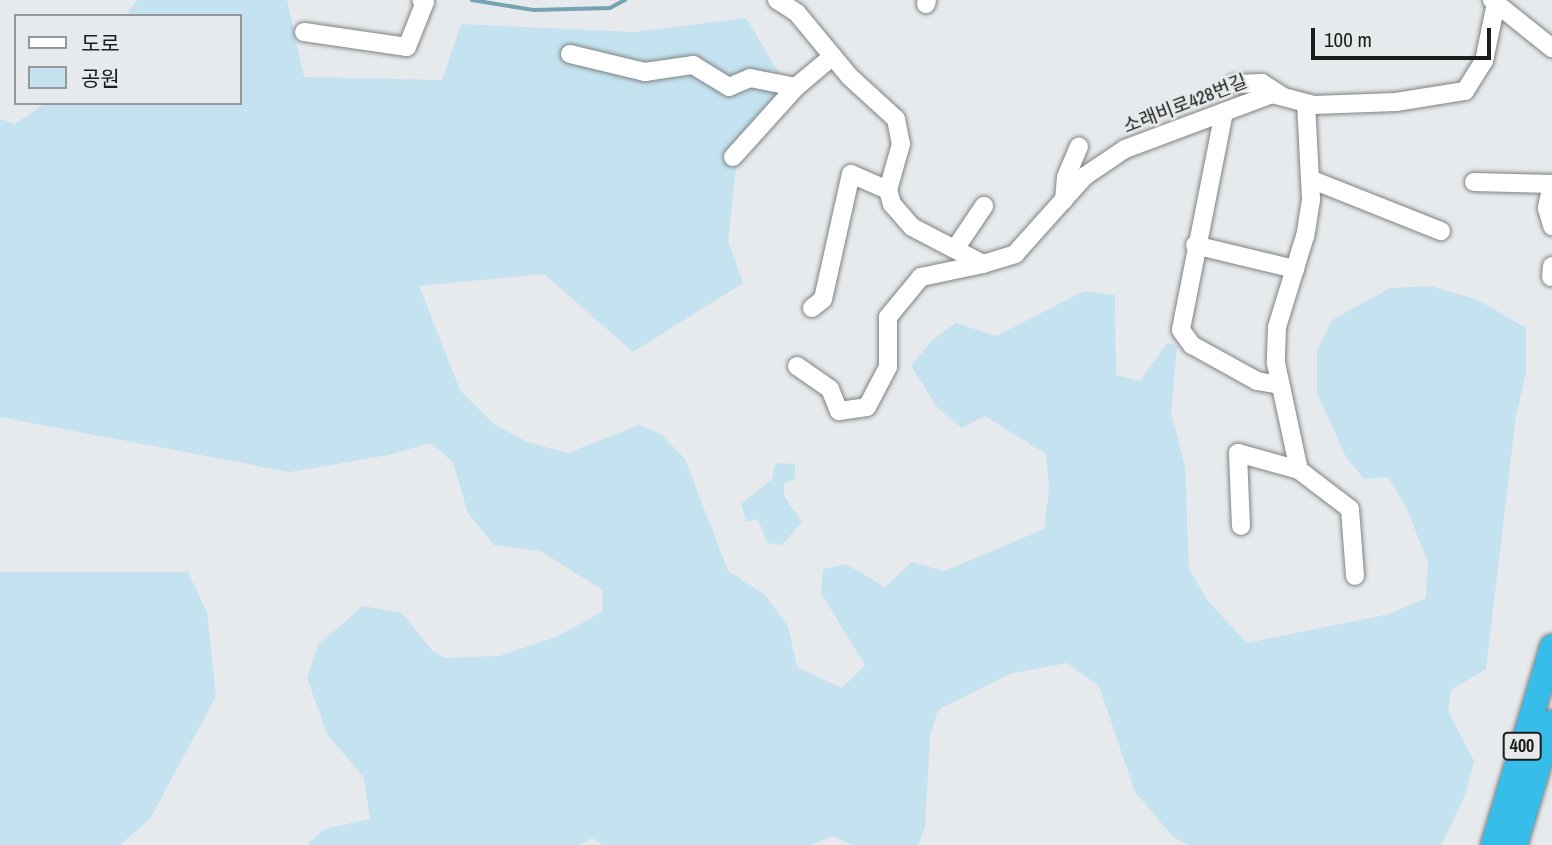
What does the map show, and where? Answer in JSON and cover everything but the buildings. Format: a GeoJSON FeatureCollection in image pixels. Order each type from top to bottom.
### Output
{"type":"FeatureCollection","features":[{"type":"Feature","properties":{"kind":"highway","name":"400"},"geometry":{"type":"LineString","coordinates":[[1493,845],[1552,647]]}},
{"type":"Feature","properties":{"kind":"highway","name":"400"},"geometry":{"type":"LineString","coordinates":[[1515,845],[1552,722]]}},
{"type":"Feature","properties":{"kind":"highway"},"geometry":{"type":"LineString","coordinates":[[1527,845],[1552,728]]}},
{"type":"Feature","properties":{"kind":"highway"},"geometry":{"type":"LineString","coordinates":[[1488,845],[1509,792]]}},
{"type":"Feature","properties":{"kind":"street"},"geometry":{"type":"LineString","coordinates":[[304,32],[407,47],[425,2],[421,0]]}},
{"type":"Feature","properties":{"kind":"street"},"geometry":{"type":"LineString","coordinates":[[777,0],[797,13],[833,56],[896,119],[901,144],[888,190],[892,204],[912,228],[983,264]]}},
{"type":"Feature","properties":{"kind":"street"},"geometry":{"type":"LineString","coordinates":[[1494,2],[1552,48]]}},
{"type":"Feature","properties":{"kind":"street","name":"소래비로428번길"},"geometry":{"type":"LineString","coordinates":[[797,366],[830,389],[839,411],[867,407],[888,367],[888,317],[921,276],[983,264],[1015,254],[1085,176],[1125,149],[1272,94],[1306,103],[1396,102],[1465,90],[1484,61],[1494,2]]}},
{"type":"Feature","properties":{"kind":"street"},"geometry":{"type":"LineString","coordinates":[[570,54],[645,72],[693,65],[729,87],[750,78],[796,87]]}},
{"type":"Feature","properties":{"kind":"street"},"geometry":{"type":"LineString","coordinates":[[733,157],[796,87],[833,56]]}},
{"type":"Feature","properties":{"kind":"street"},"geometry":{"type":"LineString","coordinates":[[1234,84],[1262,83],[1283,97]]}},
{"type":"Feature","properties":{"kind":"street"},"geometry":{"type":"LineString","coordinates":[[1299,470],[1280,385],[1276,327],[1306,236],[1310,179],[1306,103]]}},
{"type":"Feature","properties":{"kind":"street"},"geometry":{"type":"LineString","coordinates":[[1224,112],[1195,245],[1181,330],[1192,345],[1257,381],[1280,385]]}},
{"type":"Feature","properties":{"kind":"street"},"geometry":{"type":"LineString","coordinates":[[1064,200],[1066,177],[1079,147]]}},
{"type":"Feature","properties":{"kind":"street"},"geometry":{"type":"LineString","coordinates":[[813,308],[823,299],[851,174],[888,190]]}},
{"type":"Feature","properties":{"kind":"street"},"geometry":{"type":"LineString","coordinates":[[1310,179],[1441,231]]}},
{"type":"Feature","properties":{"kind":"street"},"geometry":{"type":"LineString","coordinates":[[1474,182],[1552,184],[1547,208],[1552,226]]}},
{"type":"Feature","properties":{"kind":"street"},"geometry":{"type":"LineString","coordinates":[[955,249],[984,206]]}},
{"type":"Feature","properties":{"kind":"street"},"geometry":{"type":"LineString","coordinates":[[1195,245],[1295,269]]}},
{"type":"Feature","properties":{"kind":"street"},"geometry":{"type":"LineString","coordinates":[[1241,526],[1238,453],[1299,470],[1350,509],[1355,576]]}},
{"type":"Feature","properties":{"kind":"green space"},"geometry":{"type":"Polygon","coordinates":[[[137,0],[287,0],[304,77],[442,80],[461,24],[634,32],[746,18],[785,83],[739,141],[728,241],[743,283],[633,352],[544,274],[419,286],[460,390],[494,424],[527,442],[568,453],[639,425],[661,434],[685,459],[728,571],[765,595],[788,626],[797,667],[842,688],[865,665],[821,593],[823,569],[846,564],[885,587],[912,562],[944,571],[1044,529],[1049,490],[1046,454],[985,416],[962,428],[937,407],[911,366],[932,340],[956,323],[996,336],[1084,291],[1115,295],[1116,375],[1140,381],[1167,343],[1177,346],[1171,413],[1185,466],[1189,569],[1208,601],[1247,643],[1389,614],[1426,598],[1428,563],[1407,509],[1388,477],[1364,479],[1346,457],[1317,393],[1317,350],[1332,320],[1390,288],[1431,286],[1478,300],[1526,328],[1526,373],[1516,416],[1486,669],[1451,690],[1448,711],[1474,761],[1465,796],[1441,845],[1188,845],[1173,837],[1135,792],[1099,686],[1067,663],[1010,674],[938,710],[930,736],[925,827],[918,845],[852,845],[833,836],[811,845],[603,845],[592,838],[580,845],[307,845],[324,829],[370,819],[364,778],[327,734],[307,678],[318,645],[363,606],[402,613],[432,650],[444,658],[499,656],[556,637],[602,612],[603,590],[540,551],[494,545],[468,513],[453,462],[430,443],[389,455],[290,472],[0,417],[0,119],[15,124],[43,105],[242,105],[242,14],[126,14],[137,0]]]}},
{"type":"Feature","properties":{"kind":"green space"},"geometry":{"type":"Polygon","coordinates":[[[775,463],[795,464],[795,479],[784,484],[784,496],[802,522],[782,545],[767,543],[758,519],[746,522],[741,504],[772,479],[775,463]]]}},
{"type":"Feature","properties":{"kind":"green space"},"geometry":{"type":"Polygon","coordinates":[[[0,572],[188,572],[207,612],[216,696],[150,819],[120,845],[0,845],[0,572]]]}},
{"type":"Feature","properties":{"kind":"waterway"},"geometry":{"type":"LineString","coordinates":[[472,0],[534,10],[610,8],[625,0]]}}]}
